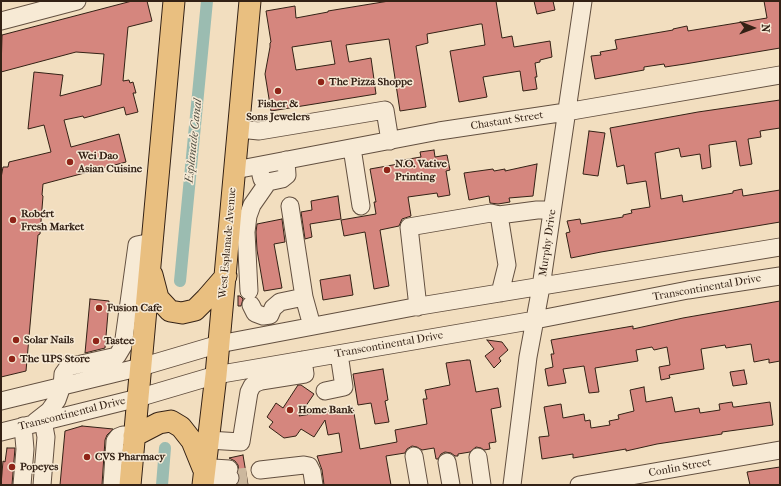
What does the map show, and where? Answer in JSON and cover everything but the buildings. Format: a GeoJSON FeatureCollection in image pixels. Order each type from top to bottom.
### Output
{"type":"FeatureCollection","features":[{"type":"Feature","properties":{"kind":"main road"},"geometry":{"type":"LineString","coordinates":[[130,485],[152,242],[149,207],[174,1]]}},
{"type":"Feature","properties":{"kind":"main road","name":"West Esplanade Avenue"},"geometry":{"type":"LineString","coordinates":[[203,478],[216,375],[226,276],[250,1]]}},
{"type":"Feature","properties":{"kind":"main road"},"geometry":{"type":"LineString","coordinates":[[150,265],[158,298],[170,311],[182,313],[194,310],[226,276]]}},
{"type":"Feature","properties":{"kind":"main road"},"geometry":{"type":"LineString","coordinates":[[134,436],[159,423],[171,421],[181,427],[192,441],[203,478]]}},
{"type":"Feature","properties":{"kind":"street"},"geometry":{"type":"LineString","coordinates":[[1,21],[45,5],[77,1]]}},
{"type":"Feature","properties":{"kind":"street","name":"Murphy Drive"},"geometry":{"type":"LineString","coordinates":[[512,485],[528,357],[541,287],[583,1]]}},
{"type":"Feature","properties":{"kind":"street","name":"Chastant Street"},"geometry":{"type":"LineString","coordinates":[[235,170],[439,131],[566,112],[780,75]]}},
{"type":"Feature","properties":{"kind":"street"},"geometry":{"type":"LineString","coordinates":[[239,129],[259,131],[385,110],[390,141]]}},
{"type":"Feature","properties":{"kind":"street"},"geometry":{"type":"LineString","coordinates":[[352,148],[360,206]]}},
{"type":"Feature","properties":{"kind":"street"},"geometry":{"type":"LineString","coordinates":[[258,166],[262,179],[268,182],[282,179],[287,175],[286,160]]}},
{"type":"Feature","properties":{"kind":"street"},"geometry":{"type":"LineString","coordinates":[[268,182],[252,205],[248,216],[246,232],[250,298],[256,313],[263,316],[270,315],[280,302],[304,297]]}},
{"type":"Feature","properties":{"kind":"street"},"geometry":{"type":"LineString","coordinates":[[290,206],[304,297],[312,326]]}},
{"type":"Feature","properties":{"kind":"street"},"geometry":{"type":"LineString","coordinates":[[418,307],[409,227],[491,213],[499,215],[537,210],[552,210]]}},
{"type":"Feature","properties":{"kind":"street"},"geometry":{"type":"LineString","coordinates":[[499,215],[507,265],[500,293]]}},
{"type":"Feature","properties":{"kind":"street"},"geometry":{"type":"LineString","coordinates":[[22,485],[25,449],[33,424],[49,411],[57,400],[62,386],[63,374],[68,367],[116,356],[124,346],[137,245],[152,242]]}},
{"type":"Feature","properties":{"kind":"street"},"geometry":{"type":"LineString","coordinates":[[1,401],[28,392],[62,386],[141,367],[219,344],[418,307],[780,247]]}},
{"type":"Feature","properties":{"kind":"street","name":"Transcontinental Drive"},"geometry":{"type":"LineString","coordinates":[[1,432],[138,398],[216,375],[260,375],[303,360],[535,320],[688,290],[780,276]]}},
{"type":"Feature","properties":{"kind":"street"},"geometry":{"type":"LineString","coordinates":[[325,391],[344,386],[339,354]]}},
{"type":"Feature","properties":{"kind":"street"},"geometry":{"type":"LineString","coordinates":[[208,440],[240,442],[249,392],[260,375]]}},
{"type":"Feature","properties":{"kind":"street"},"geometry":{"type":"LineString","coordinates":[[1,412],[16,405],[28,392]]}},
{"type":"Feature","properties":{"kind":"street"},"geometry":{"type":"LineString","coordinates":[[33,424],[46,437],[42,485]]}},
{"type":"Feature","properties":{"kind":"street"},"geometry":{"type":"LineString","coordinates":[[112,485],[115,441],[118,437],[123,435],[134,436]]}},
{"type":"Feature","properties":{"kind":"street","name":"Conlin Street"},"geometry":{"type":"LineString","coordinates":[[579,485],[780,450]]}},
{"type":"Feature","properties":{"kind":"street"},"geometry":{"type":"LineString","coordinates":[[414,456],[419,485]]}},
{"type":"Feature","properties":{"kind":"street"},"geometry":{"type":"LineString","coordinates":[[478,457],[482,485]]}},
{"type":"Feature","properties":{"kind":"street"},"geometry":{"type":"LineString","coordinates":[[447,462],[451,485]]}},
{"type":"Feature","properties":{"kind":"street"},"geometry":{"type":"LineString","coordinates":[[253,471],[304,465],[309,466],[312,472],[314,485]]}},
{"type":"Feature","properties":{"kind":"street"},"geometry":{"type":"LineString","coordinates":[[203,478],[213,468],[229,473]]}},
{"type":"Feature","properties":{"kind":"waterway","name":"Esplanade Canal"},"geometry":{"type":"LineString","coordinates":[[180,281],[207,1]]}},
{"type":"Feature","properties":{"kind":"waterway","name":"Esplanade Canal"},"geometry":{"type":"LineString","coordinates":[[162,485],[165,448]]}},
{"type":"Feature","properties":{"kind":"tunnel"},"geometry":{"type":"LineString","coordinates":[[230,478],[250,476]]}},
{"type":"Feature","properties":{"kind":"place","name":"The Pizza Shoppe"},"geometry":{"type":"Point","coordinates":[321,82]}},
{"type":"Feature","properties":{"kind":"place","name":"Fisher & Sons Jewelers"},"geometry":{"type":"Point","coordinates":[278,91]}},
{"type":"Feature","properties":{"kind":"place","name":"Wei Dao Asian Cuisine"},"geometry":{"type":"Point","coordinates":[70,162]}},
{"type":"Feature","properties":{"kind":"place","name":"N.O. Vative Printing"},"geometry":{"type":"Point","coordinates":[387,170]}},
{"type":"Feature","properties":{"kind":"place","name":"Robért Fresh Market"},"geometry":{"type":"Point","coordinates":[13,220]}},
{"type":"Feature","properties":{"kind":"place","name":"Fusion Cafe"},"geometry":{"type":"Point","coordinates":[99,308]}},
{"type":"Feature","properties":{"kind":"place","name":"Solar Nails"},"geometry":{"type":"Point","coordinates":[16,340]}},
{"type":"Feature","properties":{"kind":"place","name":"Tastee"},"geometry":{"type":"Point","coordinates":[96,341]}},
{"type":"Feature","properties":{"kind":"place","name":"The UPS Store"},"geometry":{"type":"Point","coordinates":[12,359]}},
{"type":"Feature","properties":{"kind":"place","name":"Home Bank"},"geometry":{"type":"Point","coordinates":[290,410]}},
{"type":"Feature","properties":{"kind":"place","name":"CVS Pharmacy"},"geometry":{"type":"Point","coordinates":[87,457]}},
{"type":"Feature","properties":{"kind":"place","name":"Popeyes"},"geometry":{"type":"Point","coordinates":[12,467]}}]}
